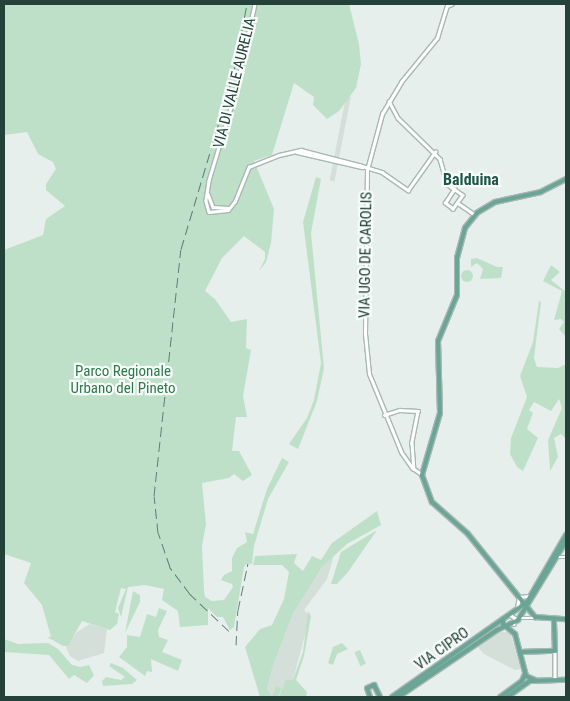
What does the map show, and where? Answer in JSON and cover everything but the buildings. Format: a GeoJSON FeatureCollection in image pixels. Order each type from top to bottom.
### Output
{"type":"FeatureCollection","features":[{"type":"Feature","properties":{"kind":"main road"},"geometry":{"type":"LineString","coordinates":[[566,179],[544,192],[498,201],[475,215],[460,240],[457,295],[438,338],[440,413],[422,475],[432,502],[468,534],[536,618],[566,619]]}},
{"type":"Feature","properties":{"kind":"main road"},"geometry":{"type":"LineString","coordinates":[[500,697],[522,681],[525,674],[515,634],[503,624],[503,618],[525,603],[531,596],[566,535]]}},
{"type":"Feature","properties":{"kind":"main road"},"geometry":{"type":"LineString","coordinates":[[508,627],[521,618],[528,608],[566,541]]}},
{"type":"Feature","properties":{"kind":"main road","name":"VIA CIPRO"},"geometry":{"type":"LineString","coordinates":[[392,697],[503,618]]}},
{"type":"Feature","properties":{"kind":"main road"},"geometry":{"type":"LineString","coordinates":[[520,652],[555,651],[554,619]]}},
{"type":"Feature","properties":{"kind":"main road","name":"VIA CIPRO"},"geometry":{"type":"LineString","coordinates":[[398,697],[496,630],[508,627]]}},
{"type":"Feature","properties":{"kind":"main road"},"geometry":{"type":"LineString","coordinates":[[525,674],[535,680]]}},
{"type":"Feature","properties":{"kind":"main road"},"geometry":{"type":"LineString","coordinates":[[507,697],[528,682],[535,680],[566,680]]}},
{"type":"Feature","properties":{"kind":"main road"},"geometry":{"type":"LineString","coordinates":[[370,697],[367,688],[374,686],[380,697]]}},
{"type":"Feature","properties":{"kind":"street","name":"VIA DI VALLE AURELIA"},"geometry":{"type":"LineString","coordinates":[[230,207],[217,213],[208,211],[208,190],[237,88],[256,4]]}},
{"type":"Feature","properties":{"kind":"street"},"geometry":{"type":"LineString","coordinates":[[443,4],[447,6],[452,4]]}},
{"type":"Feature","properties":{"kind":"street","name":"VIA UGO DE CAROLIS"},"geometry":{"type":"LineString","coordinates":[[414,471],[401,452],[381,410],[369,374],[366,345],[368,168],[377,129],[389,101],[437,38],[447,6]]}},
{"type":"Feature","properties":{"kind":"street"},"geometry":{"type":"LineString","coordinates":[[389,101],[398,118],[435,152],[442,163],[446,183],[463,195],[453,209],[444,203],[454,189]]}},
{"type":"Feature","properties":{"kind":"street"},"geometry":{"type":"LineString","coordinates":[[208,190],[213,207],[230,207],[250,166],[296,152],[325,157],[382,172],[408,190],[435,152]]}},
{"type":"Feature","properties":{"kind":"street"},"geometry":{"type":"LineString","coordinates":[[458,203],[475,215]]}},
{"type":"Feature","properties":{"kind":"street"},"geometry":{"type":"LineString","coordinates":[[384,415],[402,409],[418,410],[412,443],[414,471],[422,475]]}},
{"type":"Feature","properties":{"kind":"street"},"geometry":{"type":"LineString","coordinates":[[557,558],[566,557]]}},
{"type":"Feature","properties":{"kind":"street"},"geometry":{"type":"LineString","coordinates":[[517,608],[519,597],[531,596]]}},
{"type":"Feature","properties":{"kind":"street"},"geometry":{"type":"LineString","coordinates":[[509,614],[514,617],[514,624]]}},
{"type":"Feature","properties":{"kind":"street"},"geometry":{"type":"LineString","coordinates":[[521,618],[536,618]]}},
{"type":"Feature","properties":{"kind":"street"},"geometry":{"type":"LineString","coordinates":[[555,651],[555,680]]}},
{"type":"Feature","properties":{"kind":"shaded area"},"geometry":{"type":"Polygon","coordinates":[[[346,96],[351,97],[334,181],[330,180],[346,96]]]}},
{"type":"Feature","properties":{"kind":"shaded area"},"geometry":{"type":"Polygon","coordinates":[[[334,555],[327,579],[304,610],[310,616],[293,680],[286,681],[279,697],[270,696],[267,689],[273,666],[293,614],[325,563],[334,555]]]}},
{"type":"Feature","properties":{"kind":"shaded area"},"geometry":{"type":"Polygon","coordinates":[[[90,624],[107,629],[104,653],[78,661],[70,656],[66,647],[77,632],[90,624]]]}},
{"type":"Feature","properties":{"kind":"shaded area"},"geometry":{"type":"Polygon","coordinates":[[[499,632],[510,632],[521,669],[515,670],[484,654],[477,646],[499,632]]]}},
{"type":"Feature","properties":{"kind":"green space","name":"Parco Regionale Urbano del Pineto"},"geometry":{"type":"Polygon","coordinates":[[[4,4],[349,4],[359,44],[361,64],[356,88],[339,111],[327,119],[313,105],[314,97],[294,83],[272,155],[254,161],[274,209],[271,243],[266,262],[259,271],[265,259],[265,252],[244,236],[222,258],[205,291],[215,299],[231,322],[247,319],[246,348],[251,350],[243,396],[247,417],[236,417],[232,451],[239,451],[252,475],[243,481],[234,474],[229,478],[202,483],[206,524],[202,546],[205,597],[212,601],[224,600],[233,587],[232,584],[221,580],[224,575],[232,571],[232,558],[237,548],[247,542],[245,532],[253,534],[267,489],[282,458],[289,462],[268,499],[254,546],[252,564],[247,563],[244,567],[234,627],[230,630],[223,617],[217,617],[208,608],[208,625],[180,627],[178,611],[162,600],[164,589],[145,585],[128,587],[121,617],[118,608],[126,589],[121,588],[115,612],[119,614],[117,624],[110,630],[82,621],[68,646],[63,646],[47,637],[51,637],[42,605],[24,583],[31,563],[4,554],[4,250],[43,235],[46,219],[65,206],[46,190],[46,184],[56,169],[53,162],[38,154],[27,132],[4,135],[4,4]]]}},
{"type":"Feature","properties":{"kind":"green space"},"geometry":{"type":"Polygon","coordinates":[[[316,177],[321,179],[311,233],[324,368],[317,401],[298,449],[289,444],[307,418],[314,400],[321,363],[303,222],[316,177]]]}},
{"type":"Feature","properties":{"kind":"green space"},"geometry":{"type":"Polygon","coordinates":[[[477,258],[497,267],[503,267],[501,278],[480,279],[483,269],[477,263],[471,267],[471,259],[477,258]]]}},
{"type":"Feature","properties":{"kind":"green space"},"geometry":{"type":"Polygon","coordinates":[[[551,265],[560,272],[551,280],[566,292],[566,337],[559,329],[564,322],[561,319],[554,320],[562,291],[543,281],[551,265]]]}},
{"type":"Feature","properties":{"kind":"green space"},"geometry":{"type":"Polygon","coordinates":[[[469,270],[472,271],[472,281],[465,282],[462,281],[461,274],[462,271],[469,270]]]}},
{"type":"Feature","properties":{"kind":"green space"},"geometry":{"type":"Polygon","coordinates":[[[539,301],[541,302],[534,358],[537,367],[558,368],[566,364],[565,438],[561,434],[554,438],[558,457],[550,471],[548,440],[562,408],[559,399],[551,411],[534,402],[529,410],[533,413],[527,429],[538,438],[523,471],[517,467],[510,454],[511,438],[527,397],[520,376],[533,342],[539,301]]]}},
{"type":"Feature","properties":{"kind":"green space"},"geometry":{"type":"Polygon","coordinates":[[[377,511],[381,525],[347,544],[323,566],[293,614],[273,666],[267,689],[272,697],[260,697],[245,647],[260,629],[272,625],[284,599],[289,572],[282,565],[253,565],[255,556],[297,554],[294,563],[303,571],[312,556],[321,560],[332,543],[377,511]]]}},
{"type":"Feature","properties":{"kind":"green space"},"geometry":{"type":"Polygon","coordinates":[[[377,530],[348,572],[337,584],[331,584],[341,552],[377,530]]]}},
{"type":"Feature","properties":{"kind":"green space"},"geometry":{"type":"Polygon","coordinates":[[[133,591],[140,595],[140,602],[125,633],[133,591]]]}},
{"type":"Feature","properties":{"kind":"green space"},"geometry":{"type":"Polygon","coordinates":[[[159,608],[167,611],[158,630],[159,637],[168,640],[162,652],[182,660],[178,671],[151,659],[152,672],[147,671],[145,676],[119,657],[127,647],[127,635],[140,637],[147,614],[156,617],[159,608]]]}},
{"type":"Feature","properties":{"kind":"green space"},"geometry":{"type":"Polygon","coordinates":[[[308,611],[311,616],[304,656],[296,680],[307,692],[306,697],[279,697],[286,680],[293,680],[303,652],[308,611]]]}},
{"type":"Feature","properties":{"kind":"green space"},"geometry":{"type":"Polygon","coordinates":[[[4,639],[18,644],[48,643],[58,649],[72,665],[80,667],[89,665],[94,675],[87,683],[74,675],[69,679],[49,655],[4,652],[4,639]]]}},
{"type":"Feature","properties":{"kind":"green space"},"geometry":{"type":"Polygon","coordinates":[[[342,643],[348,649],[337,654],[333,665],[328,663],[333,647],[342,643]]]}},
{"type":"Feature","properties":{"kind":"green space"},"geometry":{"type":"Polygon","coordinates":[[[360,650],[366,664],[360,666],[354,652],[360,650]]]}},
{"type":"Feature","properties":{"kind":"green space"},"geometry":{"type":"Polygon","coordinates":[[[111,663],[123,668],[137,680],[132,684],[103,686],[102,681],[106,677],[121,680],[125,677],[109,666],[111,663]]]}},
{"type":"Feature","properties":{"kind":"green space"},"geometry":{"type":"Polygon","coordinates":[[[276,686],[281,688],[278,697],[272,697],[276,686]]]}},
{"type":"Feature","properties":{"kind":"railway"},"geometry":{"type":"LineString","coordinates":[[229,631],[190,594],[170,567],[158,533],[154,496],[181,249],[233,76],[247,4]]}},
{"type":"Feature","properties":{"kind":"railway"},"geometry":{"type":"LineString","coordinates":[[236,645],[238,610],[248,563]]}},
{"type":"Feature","properties":{"kind":"district","name":"Balduina"},"geometry":{"type":"Point","coordinates":[471,180]}}]}
